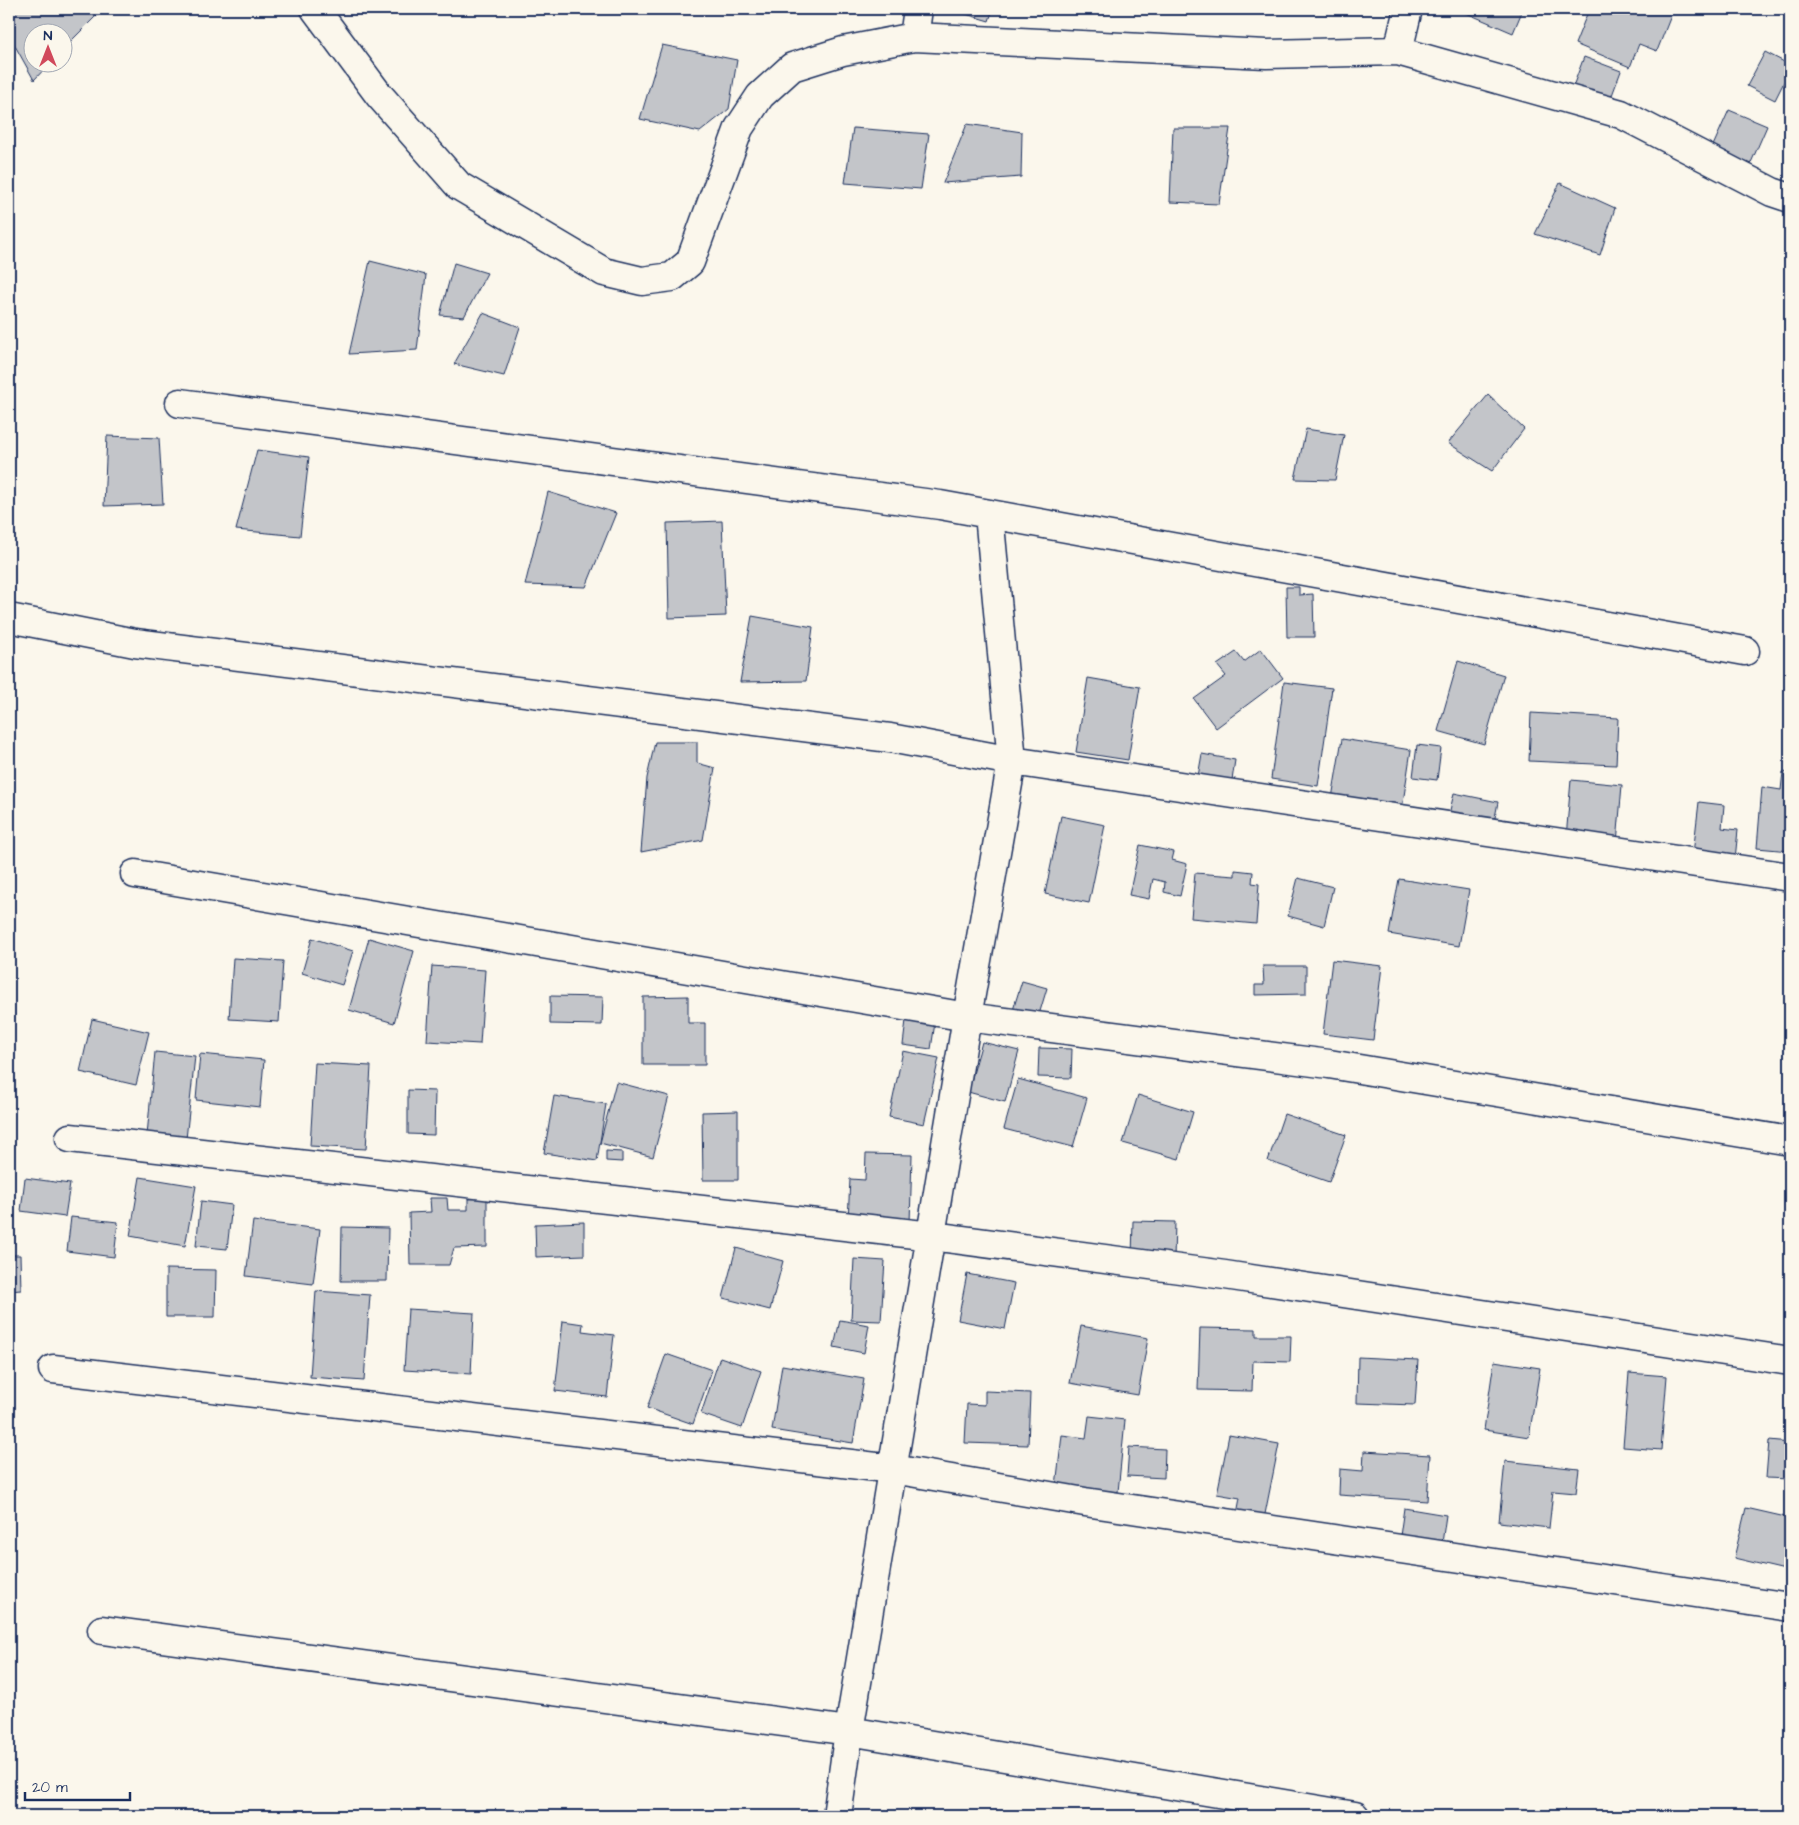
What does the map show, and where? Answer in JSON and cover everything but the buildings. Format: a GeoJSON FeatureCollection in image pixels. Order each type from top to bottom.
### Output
{"type":"FeatureCollection","features":[{"type":"Feature","properties":{"kind":"street"},"geometry":{"type":"LineString","coordinates":[[315,9],[379,95],[460,186],[604,272],[642,281],[672,277],[690,262],[739,128],[760,96],[792,67],[843,51],[914,37],[1266,54],[1398,51],[1622,114],[1772,192],[1790,198]]}},
{"type":"Feature","properties":{"kind":"street"},"geometry":{"type":"LineString","coordinates":[[914,37],[918,9]]}},
{"type":"Feature","properties":{"kind":"street"},"geometry":{"type":"LineString","coordinates":[[1398,51],[1408,9]]}},
{"type":"Feature","properties":{"kind":"street"},"geometry":{"type":"LineString","coordinates":[[180,404],[930,504],[1745,651]]}},
{"type":"Feature","properties":{"kind":"street"},"geometry":{"type":"LineString","coordinates":[[837,1816],[849,1731],[1012,762],[989,514]]}},
{"type":"Feature","properties":{"kind":"street"},"geometry":{"type":"LineString","coordinates":[[9,618],[135,643],[890,738],[1012,762],[1790,878]]}},
{"type":"Feature","properties":{"kind":"street"},"geometry":{"type":"LineString","coordinates":[[135,874],[968,1016],[1329,1064],[1790,1142]]}},
{"type":"Feature","properties":{"kind":"street"},"geometry":{"type":"LineString","coordinates":[[70,1138],[932,1236],[1235,1276],[1790,1361]]}},
{"type":"Feature","properties":{"kind":"street"},"geometry":{"type":"LineString","coordinates":[[53,1369],[893,1469],[1095,1503],[1790,1607]]}},
{"type":"Feature","properties":{"kind":"street"},"geometry":{"type":"LineString","coordinates":[[102,1630],[849,1731],[1355,1816]]}}]}
